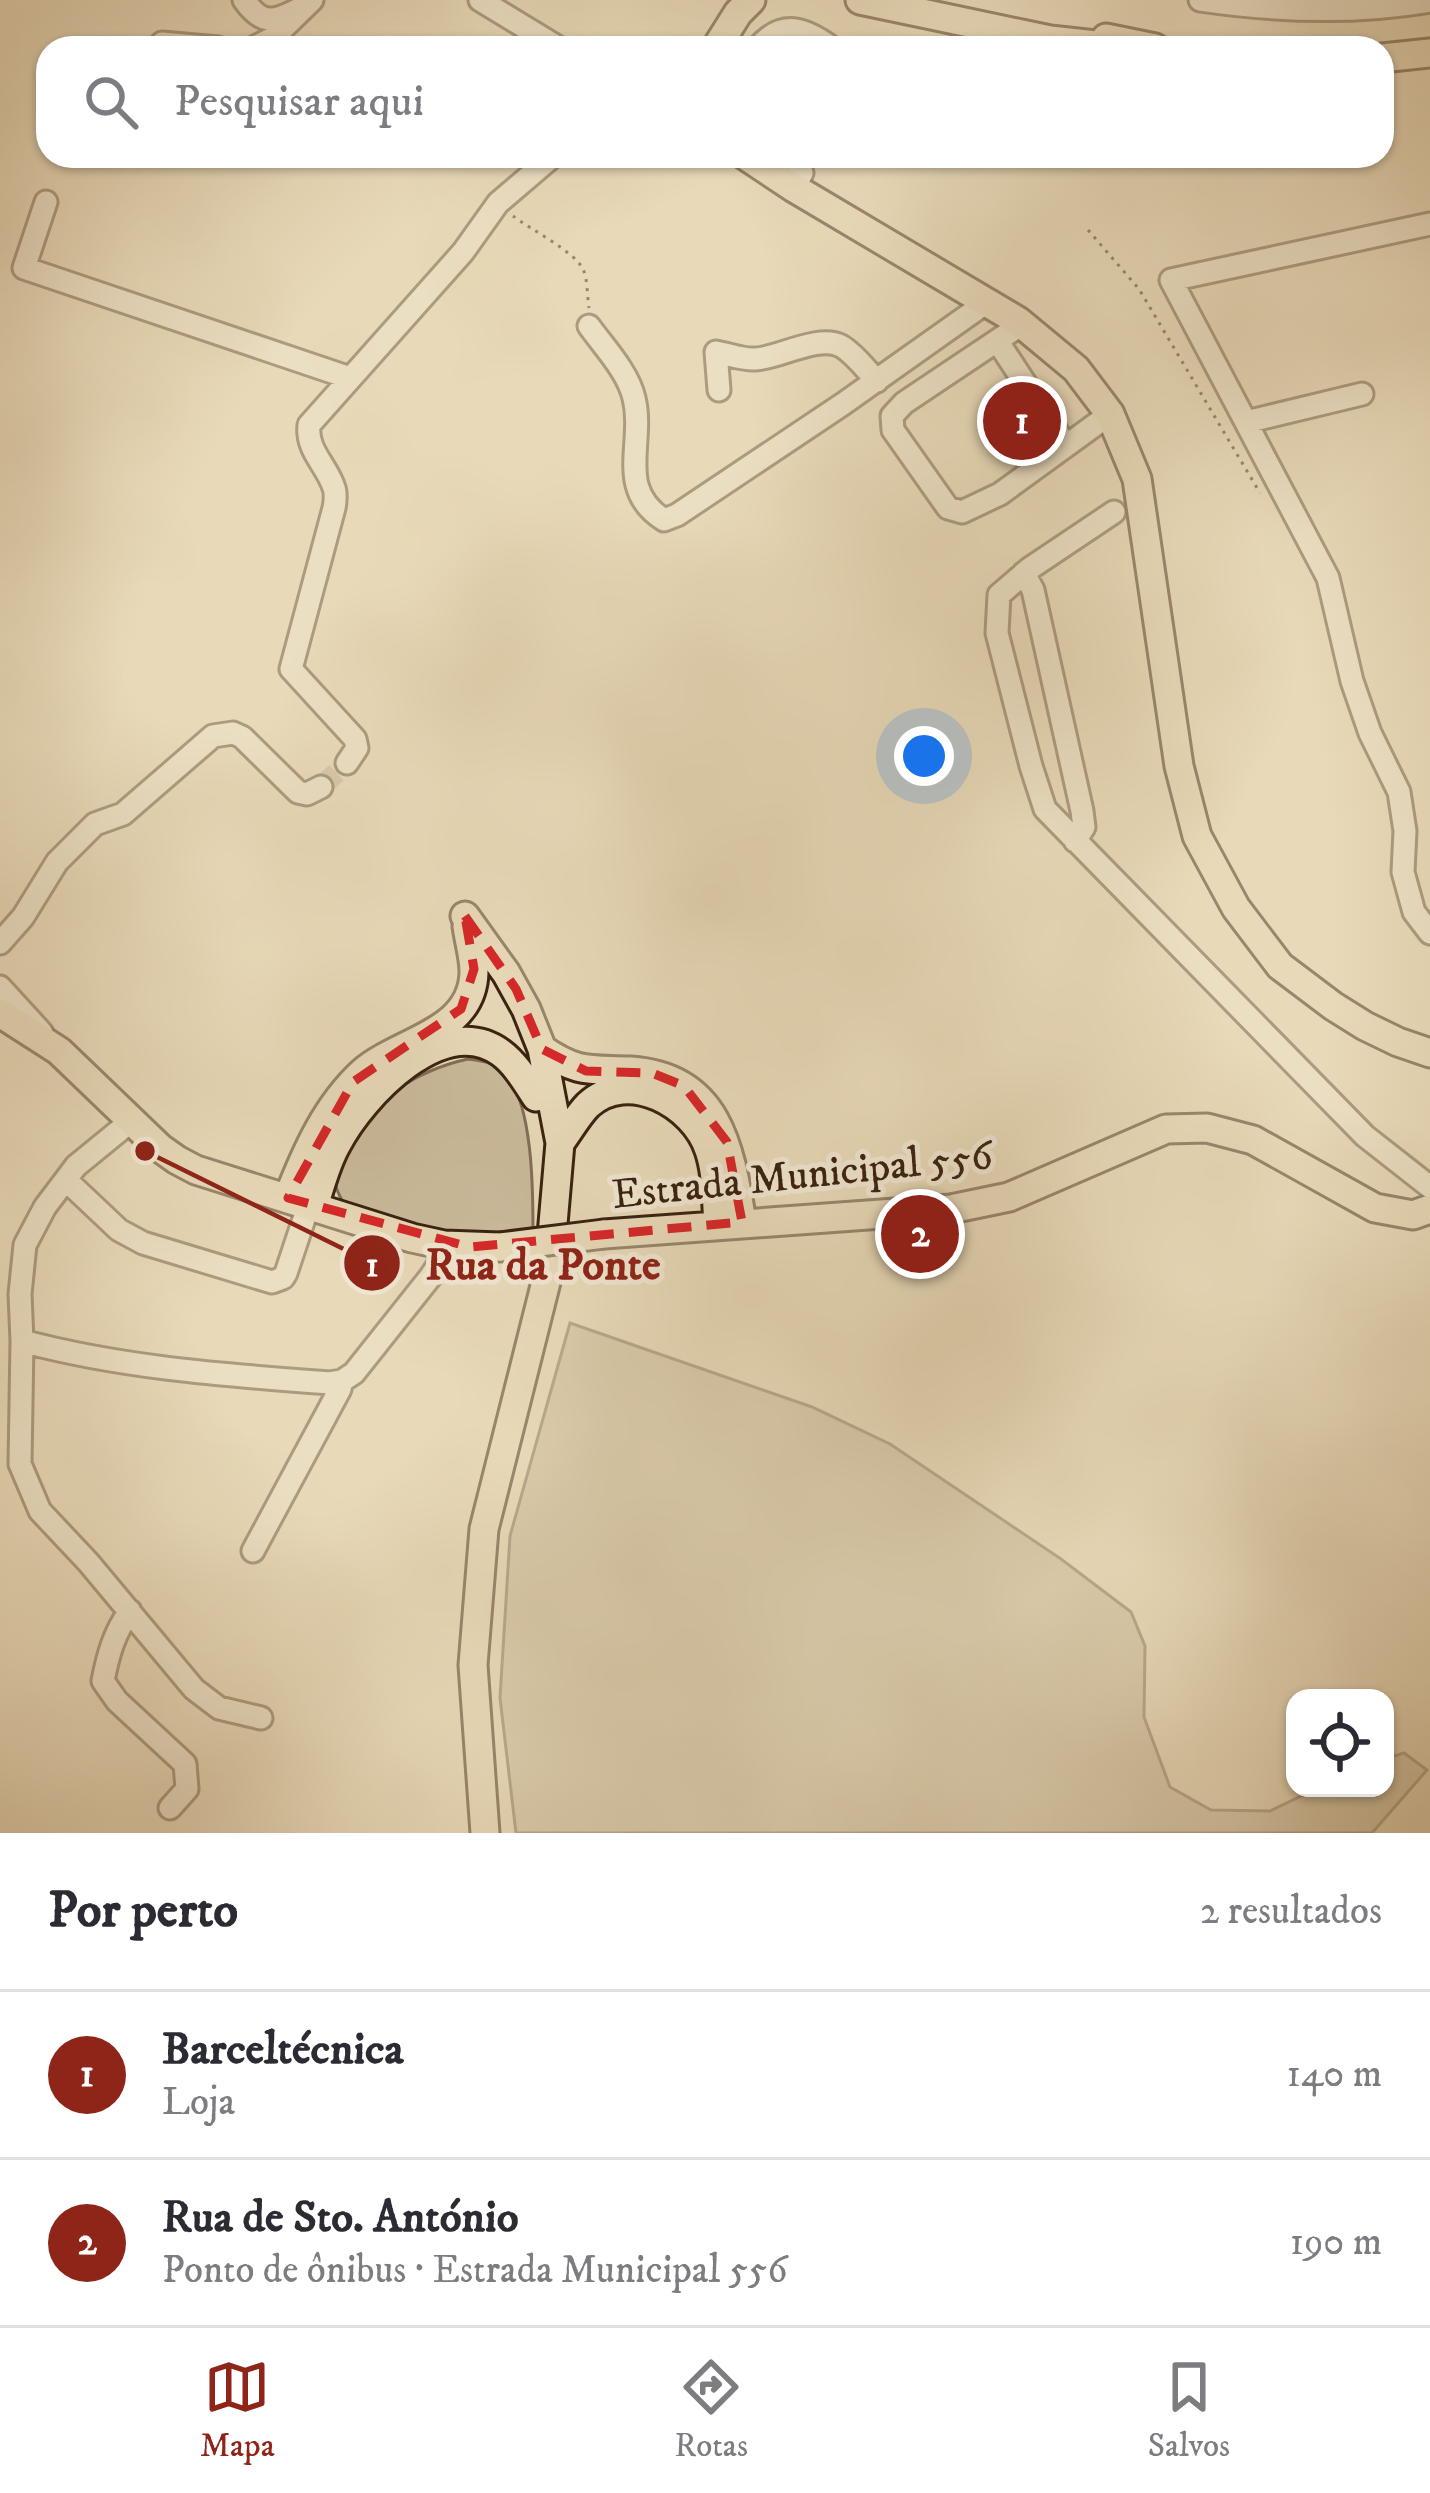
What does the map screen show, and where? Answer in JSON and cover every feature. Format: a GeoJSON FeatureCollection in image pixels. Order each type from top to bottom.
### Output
{"type":"FeatureCollection","features":[{"type":"Feature","properties":{"kind":"main road"},"geometry":{"type":"LineString","coordinates":[[724,36],[752,0]]}},
{"type":"Feature","properties":{"kind":"main road"},"geometry":{"type":"LineString","coordinates":[[860,0],[1031,36]]}},
{"type":"Feature","properties":{"kind":"main road"},"geometry":{"type":"LineString","coordinates":[[932,0],[1099,36]]}},
{"type":"Feature","properties":{"kind":"main road"},"geometry":{"type":"LineString","coordinates":[[1394,57],[1430,53]]}},
{"type":"Feature","properties":{"kind":"main road"},"geometry":{"type":"LineString","coordinates":[[764,168],[1022,324],[1076,368],[1110,414],[1137,479],[1179,766],[1197,836],[1236,908],[1280,966],[1365,1026],[1430,1053]]}},
{"type":"Feature","properties":{"kind":"main road"},"geometry":{"type":"LineString","coordinates":[[304,1203],[313,1139],[353,1082],[386,1057],[439,1029],[461,1009],[474,969],[465,916],[516,989],[542,1049],[560,1143],[549,1270],[484,1529],[473,1665],[485,1833]]}},
{"type":"Feature","properties":{"kind":"main road"},"geometry":{"type":"LineString","coordinates":[[485,945],[523,1044],[555,1202]]}},
{"type":"Feature","properties":{"kind":"main road","name":"Estrada Municipal 556"},"geometry":{"type":"LineString","coordinates":[[0,1013],[59,1052],[160,1148],[196,1170],[444,1245],[500,1247],[730,1223],[951,1209],[1009,1197],[1166,1130],[1207,1128],[1253,1140],[1375,1208],[1413,1215],[1430,1209]]}},
{"type":"Feature","properties":{"kind":"main road"},"geometry":{"type":"LineString","coordinates":[[304,1203],[350,1122],[371,1095],[397,1071],[434,1049],[461,1042],[490,1046],[514,1065],[536,1097]]}},
{"type":"Feature","properties":{"kind":"main road"},"geometry":{"type":"LineString","coordinates":[[542,1049],[586,1071],[652,1073],[684,1086],[710,1111],[727,1142],[730,1223]]}},
{"type":"Feature","properties":{"kind":"main road"},"geometry":{"type":"LineString","coordinates":[[560,1143],[590,1103],[615,1092],[648,1091],[674,1103],[694,1122],[709,1149],[730,1223]]}},
{"type":"Feature","properties":{"kind":"street"},"geometry":{"type":"LineString","coordinates":[[244,0],[256,15],[268,20],[310,2]]}},
{"type":"Feature","properties":{"kind":"street"},"geometry":{"type":"LineString","coordinates":[[480,0],[539,36]]}},
{"type":"Feature","properties":{"kind":"street"},"geometry":{"type":"LineString","coordinates":[[1200,0],[1325,9],[1430,2]]}},
{"type":"Feature","properties":{"kind":"street"},"geometry":{"type":"LineString","coordinates":[[275,36],[310,2]]}},
{"type":"Feature","properties":{"kind":"street"},"geometry":{"type":"LineString","coordinates":[[768,36],[787,28],[817,36]]}},
{"type":"Feature","properties":{"kind":"street"},"geometry":{"type":"LineString","coordinates":[[347,763],[357,748],[355,740],[291,669],[334,508],[335,490],[312,449],[309,425],[463,252],[498,203],[539,168]]}},
{"type":"Feature","properties":{"kind":"street"},"geometry":{"type":"LineString","coordinates":[[794,188],[800,168]]}},
{"type":"Feature","properties":{"kind":"street"},"geometry":{"type":"LineString","coordinates":[[46,202],[24,268],[350,379]]}},
{"type":"Feature","properties":{"kind":"street"},"geometry":{"type":"LineString","coordinates":[[1430,224],[1171,280],[1328,578],[1352,681],[1370,733],[1399,791],[1405,831],[1403,872],[1414,912],[1430,933]]}},
{"type":"Feature","properties":{"kind":"street"},"geometry":{"type":"LineString","coordinates":[[589,326],[635,399],[637,487],[644,502],[664,520],[877,381],[987,302]]}},
{"type":"Feature","properties":{"kind":"street"},"geometry":{"type":"LineString","coordinates":[[1022,324],[892,416],[893,430],[948,508],[962,512],[1000,494],[1110,414]]}},
{"type":"Feature","properties":{"kind":"street"},"geometry":{"type":"LineString","coordinates":[[998,342],[1066,446]]}},
{"type":"Feature","properties":{"kind":"street"},"geometry":{"type":"LineString","coordinates":[[718,390],[716,352],[758,360],[825,344],[845,349],[877,381]]}},
{"type":"Feature","properties":{"kind":"street"},"geometry":{"type":"LineString","coordinates":[[1246,422],[1362,394]]}},
{"type":"Feature","properties":{"kind":"street"},"geometry":{"type":"LineString","coordinates":[[1114,512],[999,595],[997,634],[1045,808],[1365,1136],[1430,1187]]}},
{"type":"Feature","properties":{"kind":"street"},"geometry":{"type":"LineString","coordinates":[[1024,573],[1033,590],[1082,811],[1084,827],[1075,841]]}},
{"type":"Feature","properties":{"kind":"street"},"geometry":{"type":"LineString","coordinates":[[0,943],[23,917],[57,862],[95,824],[123,814],[213,736],[242,736],[298,792],[307,794],[321,787]]}},
{"type":"Feature","properties":{"kind":"street"},"geometry":{"type":"LineString","coordinates":[[1405,831],[1430,819]]}},
{"type":"Feature","properties":{"kind":"street"},"geometry":{"type":"LineString","coordinates":[[0,987],[59,1052]]}},
{"type":"Feature","properties":{"kind":"street"},"geometry":{"type":"LineString","coordinates":[[131,1121],[76,1166],[45,1207],[26,1246],[20,1294],[20,1464],[40,1511],[194,1689],[219,1708],[261,1718]]}},
{"type":"Feature","properties":{"kind":"street"},"geometry":{"type":"LineString","coordinates":[[66,1180],[119,1230],[143,1244],[272,1282],[286,1273],[304,1203]]}},
{"type":"Feature","properties":{"kind":"street"},"geometry":{"type":"LineString","coordinates":[[22,1341],[143,1367],[342,1381],[354,1373],[431,1276],[444,1245]]}},
{"type":"Feature","properties":{"kind":"street"},"geometry":{"type":"LineString","coordinates":[[253,1551],[342,1381]]}},
{"type":"Feature","properties":{"kind":"street"},"geometry":{"type":"LineString","coordinates":[[130,1611],[109,1652],[103,1681],[117,1701],[185,1764],[187,1789],[170,1808]]}},
{"type":"Feature","properties":{"kind":"path"},"geometry":{"type":"LineString","coordinates":[[498,203],[583,268],[589,326]]}},
{"type":"Feature","properties":{"kind":"path"},"geometry":{"type":"LineString","coordinates":[[1088,230],[1138,289],[1262,496]]}},
{"type":"Feature","properties":{"kind":"highlighted area"},"geometry":{"type":"Polygon","coordinates":[[[465,916],[516,989],[542,1049],[586,1071],[652,1073],[684,1086],[727,1142],[742,1222],[470,1247],[288,1198],[353,1082],[461,1009],[474,969],[465,916]]]}},
{"type":"Feature","properties":{"kind":"shaded area"},"geometry":{"type":"Polygon","coordinates":[[[468,1059],[487,1062],[504,1072],[521,1103],[529,1147],[533,1231],[485,1238],[436,1234],[344,1204],[336,1174],[347,1146],[366,1120],[413,1080],[468,1059]]]}},
{"type":"Feature","properties":{"kind":"shaded area"},"geometry":{"type":"Polygon","coordinates":[[[570,1323],[812,1407],[890,1444],[1131,1612],[1145,1646],[1144,1717],[1170,1787],[1211,1810],[1270,1811],[1299,1797],[1394,1797],[1394,1756],[1404,1753],[1427,1770],[1372,1833],[516,1833],[500,1698],[510,1536],[570,1323]]]}},
{"type":"Feature","properties":{"kind":"tunnel"},"geometry":{"type":"LineString","coordinates":[[321,787],[347,763]]}},
{"type":"Feature","properties":{"kind":"place","name":"Barceltécnica"},"geometry":{"type":"Point","coordinates":[1022,421]}},
{"type":"Feature","properties":{"kind":"place","name":"Rua da Ponte"},"geometry":{"type":"Point","coordinates":[145,1151]}},
{"type":"Feature","properties":{"kind":"place","name":"Rua de Sto. António"},"geometry":{"type":"Point","coordinates":[920,1234]}}]}
